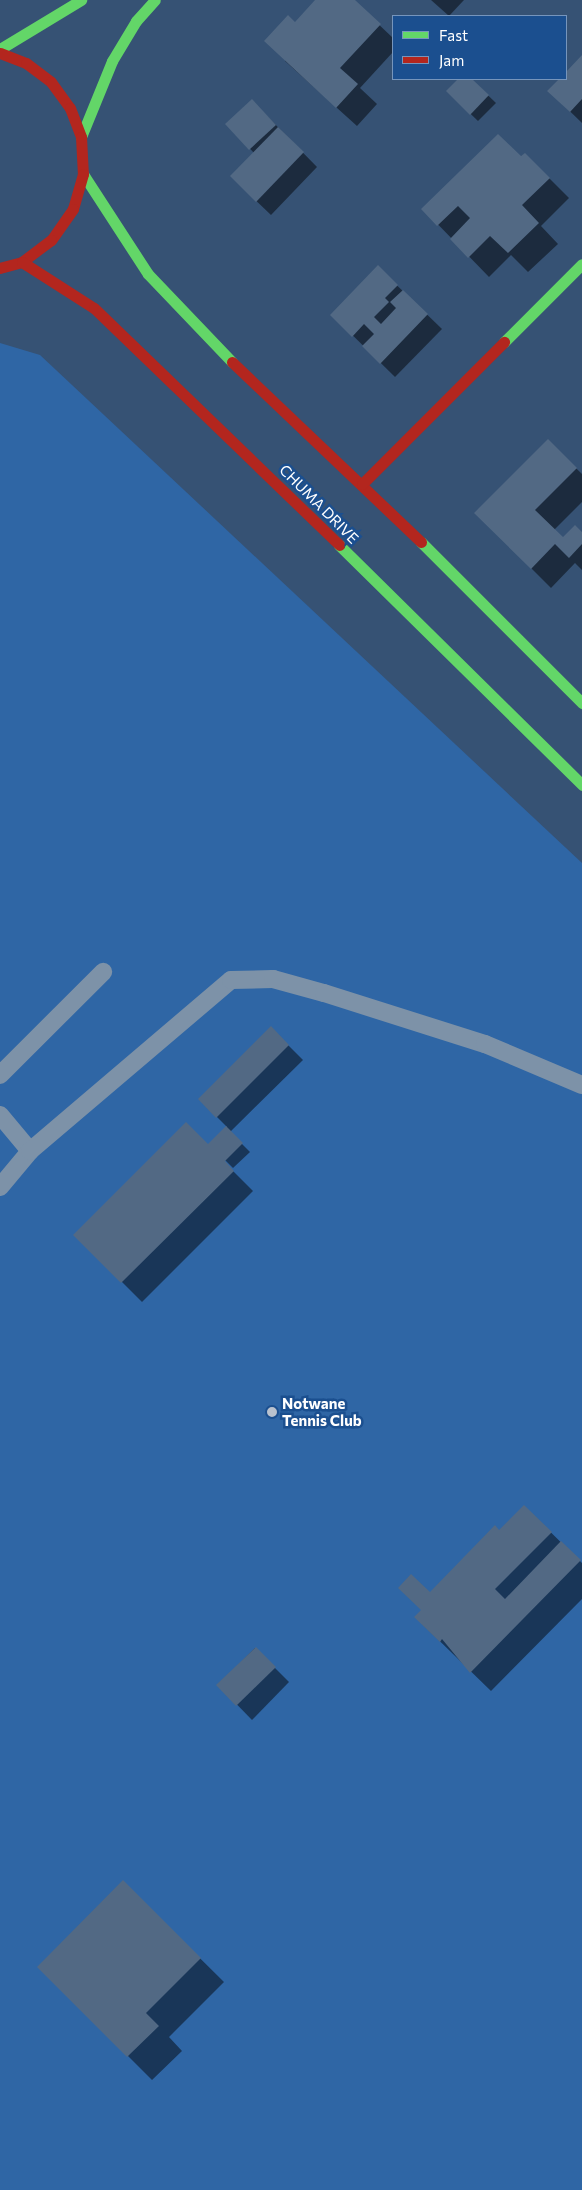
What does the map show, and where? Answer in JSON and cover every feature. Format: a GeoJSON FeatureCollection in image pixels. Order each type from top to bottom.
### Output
{"type":"FeatureCollection","features":[{"type":"Feature","properties":{"kind":"main road"},"geometry":{"type":"LineString","coordinates":[[0,49],[81,0]]}},
{"type":"Feature","properties":{"kind":"main road"},"geometry":{"type":"LineString","coordinates":[[81,137],[112,61],[136,22],[155,0]]}},
{"type":"Feature","properties":{"kind":"main road"},"geometry":{"type":"LineString","coordinates":[[0,53],[26,63],[51,82],[70,108],[81,137],[83,174],[73,209],[51,240],[22,262],[0,268]]}},
{"type":"Feature","properties":{"kind":"main road"},"geometry":{"type":"LineString","coordinates":[[83,174],[148,274],[216,346],[362,484],[582,703]]}},
{"type":"Feature","properties":{"kind":"main road","name":"CHUMA DRIVE"},"geometry":{"type":"LineString","coordinates":[[22,262],[94,308],[171,379],[582,785]]}},
{"type":"Feature","properties":{"kind":"main road"},"geometry":{"type":"LineString","coordinates":[[362,484],[582,264]]}},
{"type":"Feature","properties":{"kind":"lane"},"geometry":{"type":"LineString","coordinates":[[0,1076],[103,972]]}},
{"type":"Feature","properties":{"kind":"lane"},"geometry":{"type":"LineString","coordinates":[[0,1187],[30,1151],[231,980],[273,979],[324,993],[485,1044],[582,1085]]}},
{"type":"Feature","properties":{"kind":"lane"},"geometry":{"type":"LineString","coordinates":[[0,1115],[30,1151]]}},
{"type":"Feature","properties":{"kind":"shaded area"},"geometry":{"type":"Polygon","coordinates":[[[0,343],[40,355],[582,863],[582,2190],[0,2190],[0,343]]]}},
{"type":"Feature","properties":{"kind":"building"},"geometry":{"type":"Polygon","coordinates":[[[315,0],[355,0],[381,24],[340,68],[358,84],[336,108],[264,41],[288,15],[295,22],[315,0]]]}},
{"type":"Feature","properties":{"kind":"building"},"geometry":{"type":"Polygon","coordinates":[[[582,55],[582,99],[570,112],[547,91],[558,80],[567,80],[567,71],[582,55]]]}},
{"type":"Feature","properties":{"kind":"building"},"geometry":{"type":"Polygon","coordinates":[[[457,80],[473,80],[489,95],[470,115],[446,91],[457,80]]]}},
{"type":"Feature","properties":{"kind":"building"},"geometry":{"type":"Polygon","coordinates":[[[252,99],[276,125],[249,150],[225,124],[252,99]]]}},
{"type":"Feature","properties":{"kind":"building"},"geometry":{"type":"Polygon","coordinates":[[[278,127],[304,152],[256,202],[230,176],[278,127]]]}},
{"type":"Feature","properties":{"kind":"building"},"geometry":{"type":"Polygon","coordinates":[[[498,134],[521,156],[525,153],[550,178],[522,205],[539,223],[508,253],[490,236],[468,258],[450,239],[470,218],[458,206],[437,226],[421,209],[498,134]]]}},
{"type":"Feature","properties":{"kind":"building"},"geometry":{"type":"Polygon","coordinates":[[[378,265],[398,285],[385,298],[389,302],[374,317],[381,324],[396,308],[390,302],[403,290],[428,314],[380,364],[362,346],[374,334],[364,324],[352,337],[330,315],[378,265]]]}},
{"type":"Feature","properties":{"kind":"building"},"geometry":{"type":"Polygon","coordinates":[[[548,439],[577,468],[535,510],[563,537],[575,525],[582,532],[582,544],[569,558],[555,544],[531,569],[474,513],[548,439]]]}},
{"type":"Feature","properties":{"kind":"building"},"geometry":{"type":"Polygon","coordinates":[[[271,1026],[289,1045],[216,1118],[198,1099],[271,1026]]]}},
{"type":"Feature","properties":{"kind":"building"},"geometry":{"type":"Polygon","coordinates":[[[186,1122],[208,1144],[226,1126],[243,1143],[225,1161],[234,1171],[121,1283],[73,1235],[186,1122]]]}},
{"type":"Feature","properties":{"kind":"building"},"geometry":{"type":"Polygon","coordinates":[[[524,1505],[552,1532],[495,1589],[505,1599],[561,1541],[581,1560],[470,1673],[442,1639],[440,1642],[414,1617],[421,1610],[398,1588],[411,1574],[430,1592],[495,1525],[499,1530],[524,1505]]]}},
{"type":"Feature","properties":{"kind":"building"},"geometry":{"type":"Polygon","coordinates":[[[256,1647],[276,1667],[236,1706],[216,1685],[256,1647]]]}},
{"type":"Feature","properties":{"kind":"building"},"geometry":{"type":"Polygon","coordinates":[[[123,1880],[201,1958],[146,2013],[159,2026],[127,2057],[37,1967],[123,1880]]]}},
{"type":"Feature","properties":{"kind":"traffic: fast"},"geometry":{"type":"LineString","coordinates":[[0,49],[81,0]]}},
{"type":"Feature","properties":{"kind":"traffic: fast"},"geometry":{"type":"LineString","coordinates":[[81,137],[112,61],[136,21],[155,0]]}},
{"type":"Feature","properties":{"kind":"traffic: fast"},"geometry":{"type":"LineString","coordinates":[[83,174],[148,274],[232,362]]}},
{"type":"Feature","properties":{"kind":"traffic: fast"},"geometry":{"type":"LineString","coordinates":[[504,342],[582,264]]}},
{"type":"Feature","properties":{"kind":"traffic: fast"},"geometry":{"type":"LineString","coordinates":[[421,542],[582,703]]}},
{"type":"Feature","properties":{"kind":"traffic: fast"},"geometry":{"type":"LineString","coordinates":[[339,545],[582,785]]}},
{"type":"Feature","properties":{"kind":"traffic: jam"},"geometry":{"type":"LineString","coordinates":[[0,53],[26,63],[51,82],[70,108],[81,137],[83,174],[73,209],[51,240],[22,262],[0,268]]}},
{"type":"Feature","properties":{"kind":"traffic: jam"},"geometry":{"type":"LineString","coordinates":[[22,262],[94,308],[339,545]]}},
{"type":"Feature","properties":{"kind":"traffic: jam"},"geometry":{"type":"LineString","coordinates":[[362,484],[504,342]]}},
{"type":"Feature","properties":{"kind":"traffic: jam"},"geometry":{"type":"LineString","coordinates":[[232,362],[421,542]]}},
{"type":"Feature","properties":{"kind":"place","name":"Notwane Tennis Club"},"geometry":{"type":"Point","coordinates":[272,1412]}}]}
